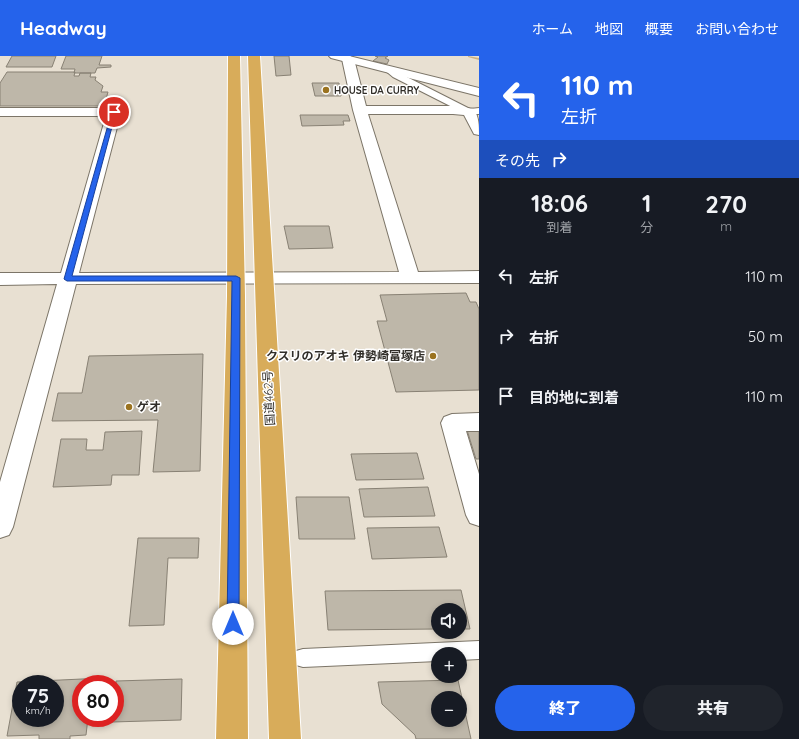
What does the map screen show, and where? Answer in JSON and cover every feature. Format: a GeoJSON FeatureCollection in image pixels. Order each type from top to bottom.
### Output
{"type":"FeatureCollection","features":[{"type":"Feature","properties":{"kind":"highway"},"geometry":{"type":"LineString","coordinates":[[232,739],[236,278],[234,56]]}},
{"type":"Feature","properties":{"kind":"highway","name":"国道462号"},"geometry":{"type":"LineString","coordinates":[[254,56],[285,739]]}},
{"type":"Feature","properties":{"kind":"street"},"geometry":{"type":"LineString","coordinates":[[335,56],[479,92]]}},
{"type":"Feature","properties":{"kind":"street"},"geometry":{"type":"LineString","coordinates":[[348,59],[360,110],[410,277]]}},
{"type":"Feature","properties":{"kind":"street"},"geometry":{"type":"LineString","coordinates":[[360,110],[453,110],[474,112],[479,131]]}},
{"type":"Feature","properties":{"kind":"street"},"geometry":{"type":"LineString","coordinates":[[0,112],[114,112],[0,527]]}},
{"type":"Feature","properties":{"kind":"street"},"geometry":{"type":"LineString","coordinates":[[0,279],[479,277]]}},
{"type":"Feature","properties":{"kind":"street"},"geometry":{"type":"LineString","coordinates":[[479,422],[452,423],[479,515]]}},
{"type":"Feature","properties":{"kind":"lane"},"geometry":{"type":"LineString","coordinates":[[390,70],[396,75],[474,112]]}},
{"type":"Feature","properties":{"kind":"lane"},"geometry":{"type":"LineString","coordinates":[[303,658],[479,650]]}},
{"type":"Feature","properties":{"kind":"building"},"geometry":{"type":"Polygon","coordinates":[[[12,56],[56,56],[52,67],[6,67],[12,56]]]}},
{"type":"Feature","properties":{"kind":"building"},"geometry":{"type":"Polygon","coordinates":[[[66,56],[102,56],[99,65],[111,65],[111,67],[97,68],[95,73],[74,73],[75,69],[61,69],[66,56]]]}},
{"type":"Feature","properties":{"kind":"building"},"geometry":{"type":"Polygon","coordinates":[[[274,56],[289,56],[291,75],[276,76],[274,56]]]}},
{"type":"Feature","properties":{"kind":"building"},"geometry":{"type":"Polygon","coordinates":[[[375,56],[388,56],[385,58],[389,60],[387,64],[373,61],[378,57],[375,56]]]}},
{"type":"Feature","properties":{"kind":"building"},"geometry":{"type":"Polygon","coordinates":[[[7,72],[75,72],[74,76],[79,76],[80,73],[91,73],[90,77],[96,77],[95,80],[103,86],[101,92],[108,92],[104,106],[0,106],[0,83],[7,72]]]}},
{"type":"Feature","properties":{"kind":"building"},"geometry":{"type":"Polygon","coordinates":[[[312,83],[339,83],[341,96],[315,96],[312,83]]]}},
{"type":"Feature","properties":{"kind":"building"},"geometry":{"type":"Polygon","coordinates":[[[300,115],[348,115],[350,121],[343,121],[344,125],[302,126],[300,115]]]}},
{"type":"Feature","properties":{"kind":"building"},"geometry":{"type":"Polygon","coordinates":[[[284,226],[329,226],[333,248],[289,249],[284,226]]]}},
{"type":"Feature","properties":{"kind":"building","name":"クスリのアオキ 伊勢崎富塚店"},"geometry":{"type":"Polygon","coordinates":[[[466,293],[470,302],[476,302],[479,309],[479,390],[396,392],[377,321],[387,321],[380,295],[466,293]]]}},
{"type":"Feature","properties":{"kind":"building","name":"ゲオ"},"geometry":{"type":"Polygon","coordinates":[[[203,354],[200,471],[153,472],[158,420],[52,421],[58,393],[82,393],[89,356],[203,354]]]}},
{"type":"Feature","properties":{"kind":"building"},"geometry":{"type":"Polygon","coordinates":[[[479,429],[479,459],[476,459],[467,430],[479,429]]]}},
{"type":"Feature","properties":{"kind":"building"},"geometry":{"type":"Polygon","coordinates":[[[142,431],[139,475],[112,475],[111,485],[53,487],[61,439],[87,439],[86,450],[103,450],[105,432],[142,431]]]}},
{"type":"Feature","properties":{"kind":"building"},"geometry":{"type":"Polygon","coordinates":[[[417,453],[424,479],[356,480],[351,454],[417,453]]]}},
{"type":"Feature","properties":{"kind":"building"},"geometry":{"type":"Polygon","coordinates":[[[428,487],[435,516],[364,517],[359,489],[428,487]]]}},
{"type":"Feature","properties":{"kind":"building"},"geometry":{"type":"Polygon","coordinates":[[[296,497],[349,497],[355,539],[299,539],[296,497]]]}},
{"type":"Feature","properties":{"kind":"building"},"geometry":{"type":"Polygon","coordinates":[[[439,527],[447,557],[372,559],[367,528],[439,527]]]}},
{"type":"Feature","properties":{"kind":"building"},"geometry":{"type":"Polygon","coordinates":[[[138,538],[199,538],[198,558],[168,558],[164,625],[129,626],[138,538]]]}},
{"type":"Feature","properties":{"kind":"building"},"geometry":{"type":"Polygon","coordinates":[[[461,590],[464,603],[431,603],[431,629],[328,630],[325,591],[461,590]]]}},
{"type":"Feature","properties":{"kind":"building"},"geometry":{"type":"Polygon","coordinates":[[[467,616],[470,629],[467,629],[467,616]]]}},
{"type":"Feature","properties":{"kind":"building"},"geometry":{"type":"Polygon","coordinates":[[[72,679],[72,727],[87,727],[86,735],[70,736],[70,739],[39,739],[39,735],[7,736],[12,709],[12,727],[64,727],[64,680],[72,679]]]}},
{"type":"Feature","properties":{"kind":"building"},"geometry":{"type":"Polygon","coordinates":[[[182,679],[181,720],[124,722],[124,681],[182,679]]]}},
{"type":"Feature","properties":{"kind":"building"},"geometry":{"type":"Polygon","coordinates":[[[431,681],[431,683],[459,683],[460,691],[431,691],[431,727],[467,727],[467,721],[471,739],[416,739],[415,735],[382,704],[378,682],[431,681]]]}},
{"type":"Feature","properties":{"kind":"waterway"},"geometry":{"type":"LineString","coordinates":[[470,56],[479,59]]}},
{"type":"Feature","properties":{"kind":"place","name":"HOUSE DA CURRY"},"geometry":{"type":"Point","coordinates":[326,90]}},
{"type":"Feature","properties":{"kind":"place","name":"クスリのアオキ 伊勢崎富塚店"},"geometry":{"type":"Point","coordinates":[433,356]}},
{"type":"Feature","properties":{"kind":"place","name":"ゲオ"},"geometry":{"type":"Point","coordinates":[129,407]}},
{"type":"Feature","properties":{"kind":"route"},"geometry":{"type":"LineString","coordinates":[[114,112],[67,279],[236,278],[233,624]]}}]}
